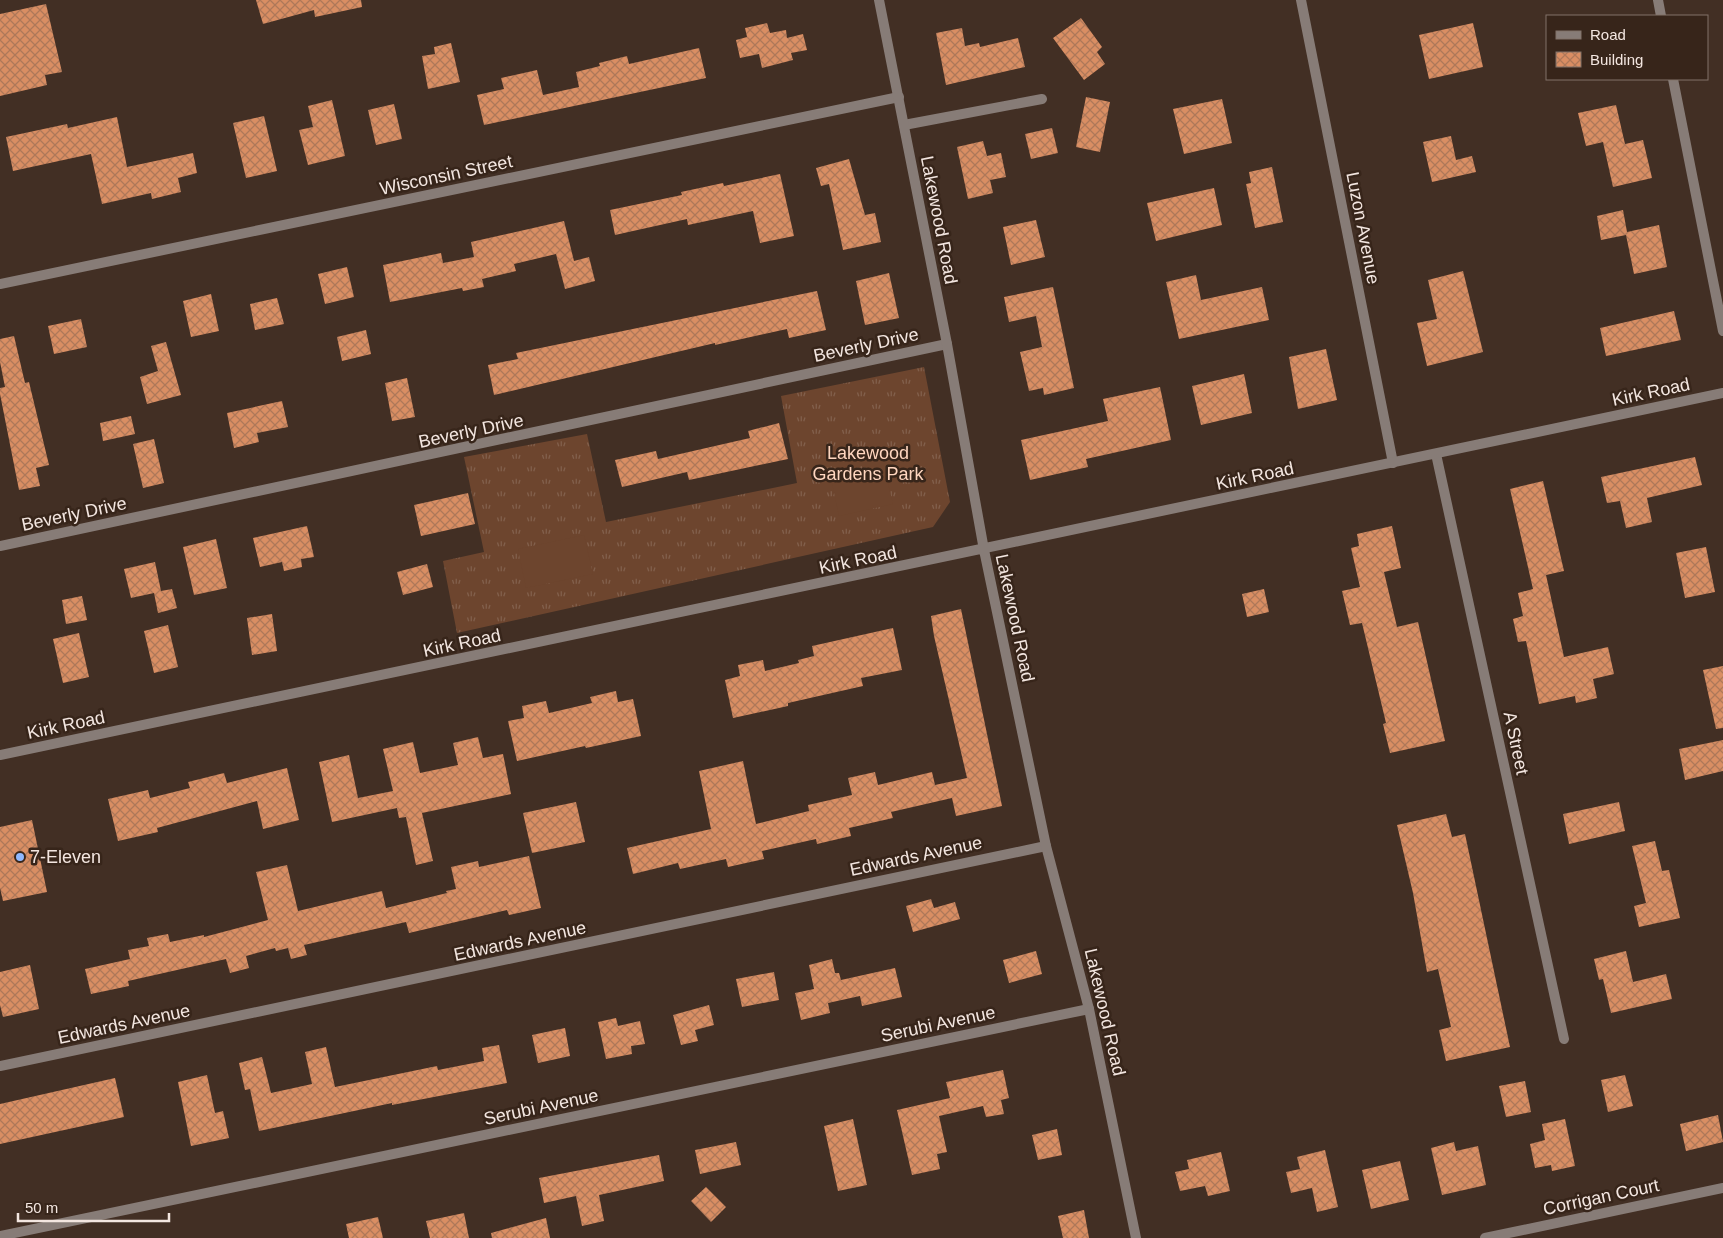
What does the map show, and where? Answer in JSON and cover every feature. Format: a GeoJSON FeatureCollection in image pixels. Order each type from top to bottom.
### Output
{"type":"FeatureCollection","features":[{"type":"Feature","properties":{"kind":"street","name":"Lakewood Road"},"geometry":{"type":"LineString","coordinates":[[879,0],[947,344],[984,550],[1046,846],[1089,1009],[1136,1238]]}},
{"type":"Feature","properties":{"kind":"street","name":"Luzon Avenue"},"geometry":{"type":"LineString","coordinates":[[1301,0],[1393,463]]}},
{"type":"Feature","properties":{"kind":"street"},"geometry":{"type":"LineString","coordinates":[[1658,0],[1661,15]]}},
{"type":"Feature","properties":{"kind":"street"},"geometry":{"type":"LineString","coordinates":[[1673,80],[1723,331]]}},
{"type":"Feature","properties":{"kind":"street","name":"Wisconsin Street"},"geometry":{"type":"LineString","coordinates":[[0,284],[899,97]]}},
{"type":"Feature","properties":{"kind":"street"},"geometry":{"type":"LineString","coordinates":[[904,125],[1042,99]]}},
{"type":"Feature","properties":{"kind":"street","name":"Beverly Drive"},"geometry":{"type":"LineString","coordinates":[[0,546],[947,344]]}},
{"type":"Feature","properties":{"kind":"street","name":"Kirk Road"},"geometry":{"type":"LineString","coordinates":[[0,755],[1723,394]]}},
{"type":"Feature","properties":{"kind":"street","name":"A Street"},"geometry":{"type":"LineString","coordinates":[[1436,454],[1564,1039]]}},
{"type":"Feature","properties":{"kind":"street","name":"Edwards Avenue"},"geometry":{"type":"LineString","coordinates":[[0,1066],[1046,846]]}},
{"type":"Feature","properties":{"kind":"street","name":"Serubi Avenue"},"geometry":{"type":"LineString","coordinates":[[0,1236],[1089,1009]]}},
{"type":"Feature","properties":{"kind":"street","name":"Corrigan Court"},"geometry":{"type":"LineString","coordinates":[[1485,1238],[1723,1188]]}},
{"type":"Feature","properties":{"kind":"green space","name":"Lakewood Gardens Park"},"geometry":{"type":"Polygon","coordinates":[[[924,367],[950,502],[933,527],[457,633],[443,561],[484,552],[464,457],[587,434],[606,522],[797,483],[781,396],[924,367]]]}},
{"type":"Feature","properties":{"kind":"green space"},"geometry":{"type":"Polygon","coordinates":[[[885,471],[893,504],[839,516],[832,483],[885,471]]]}},
{"type":"Feature","properties":{"kind":"green space"},"geometry":{"type":"Polygon","coordinates":[[[584,535],[593,574],[526,588],[518,549],[584,535]]]}},
{"type":"Feature","properties":{"kind":"building"},"geometry":{"type":"Polygon","coordinates":[[[256,0],[361,0],[362,7],[315,17],[314,10],[263,24],[256,0]]]}},
{"type":"Feature","properties":{"kind":"building"},"geometry":{"type":"Polygon","coordinates":[[[46,4],[62,72],[45,75],[47,85],[0,96],[0,14],[46,4]]]}},
{"type":"Feature","properties":{"kind":"building"},"geometry":{"type":"Polygon","coordinates":[[[1081,18],[1102,47],[1097,52],[1105,64],[1084,80],[1053,38],[1081,18]]]}},
{"type":"Feature","properties":{"kind":"building"},"geometry":{"type":"Polygon","coordinates":[[[767,23],[770,33],[786,30],[787,38],[803,34],[807,50],[791,53],[793,60],[762,68],[759,54],[740,58],[736,40],[747,37],[745,28],[767,23]]]}},
{"type":"Feature","properties":{"kind":"building"},"geometry":{"type":"Polygon","coordinates":[[[1473,23],[1483,67],[1429,79],[1419,35],[1473,23]]]}},
{"type":"Feature","properties":{"kind":"building"},"geometry":{"type":"Polygon","coordinates":[[[962,28],[965,46],[979,43],[980,47],[1018,38],[1025,67],[946,85],[936,33],[962,28]]]}},
{"type":"Feature","properties":{"kind":"building"},"geometry":{"type":"Polygon","coordinates":[[[451,43],[460,82],[428,89],[422,56],[435,54],[434,47],[451,43]]]}},
{"type":"Feature","properties":{"kind":"building"},"geometry":{"type":"Polygon","coordinates":[[[699,48],[706,78],[484,125],[477,95],[504,89],[501,78],[537,70],[543,95],[579,87],[576,72],[600,66],[599,63],[627,56],[629,64],[699,48]]]}},
{"type":"Feature","properties":{"kind":"building"},"geometry":{"type":"Polygon","coordinates":[[[1086,97],[1110,102],[1100,152],[1076,147],[1086,97]]]}},
{"type":"Feature","properties":{"kind":"building"},"geometry":{"type":"Polygon","coordinates":[[[1222,99],[1232,143],[1184,154],[1173,109],[1222,99]]]}},
{"type":"Feature","properties":{"kind":"building"},"geometry":{"type":"Polygon","coordinates":[[[332,100],[345,156],[308,165],[299,130],[313,127],[308,106],[332,100]]]}},
{"type":"Feature","properties":{"kind":"building"},"geometry":{"type":"Polygon","coordinates":[[[394,104],[402,139],[376,145],[368,110],[394,104]]]}},
{"type":"Feature","properties":{"kind":"building"},"geometry":{"type":"Polygon","coordinates":[[[1616,105],[1625,144],[1643,140],[1652,178],[1613,187],[1603,142],[1586,146],[1578,113],[1616,105]]]}},
{"type":"Feature","properties":{"kind":"building"},"geometry":{"type":"Polygon","coordinates":[[[264,116],[277,171],[246,178],[233,123],[264,116]]]}},
{"type":"Feature","properties":{"kind":"building"},"geometry":{"type":"Polygon","coordinates":[[[117,117],[127,167],[193,153],[197,173],[178,178],[181,192],[152,199],[151,193],[102,204],[91,154],[13,171],[6,137],[67,124],[68,128],[117,117]]]}},
{"type":"Feature","properties":{"kind":"building"},"geometry":{"type":"Polygon","coordinates":[[[1052,128],[1058,153],[1031,159],[1025,134],[1052,128]]]}},
{"type":"Feature","properties":{"kind":"building"},"geometry":{"type":"Polygon","coordinates":[[[1451,136],[1456,160],[1472,156],[1476,172],[1432,182],[1423,142],[1451,136]]]}},
{"type":"Feature","properties":{"kind":"building"},"geometry":{"type":"Polygon","coordinates":[[[983,141],[987,156],[1001,153],[1006,177],[990,180],[993,193],[968,199],[957,147],[983,141]]]}},
{"type":"Feature","properties":{"kind":"building"},"geometry":{"type":"Polygon","coordinates":[[[849,159],[865,215],[875,213],[881,242],[843,250],[829,184],[821,186],[816,168],[849,159]]]}},
{"type":"Feature","properties":{"kind":"building"},"geometry":{"type":"Polygon","coordinates":[[[1272,167],[1283,222],[1255,228],[1246,184],[1251,183],[1249,172],[1272,167]]]}},
{"type":"Feature","properties":{"kind":"building"},"geometry":{"type":"Polygon","coordinates":[[[780,174],[794,236],[760,243],[753,211],[688,225],[687,219],[615,235],[610,210],[682,195],[681,192],[723,183],[724,186],[780,174]]]}},
{"type":"Feature","properties":{"kind":"building"},"geometry":{"type":"Polygon","coordinates":[[[1214,188],[1222,225],[1156,241],[1147,203],[1214,188]]]}},
{"type":"Feature","properties":{"kind":"building"},"geometry":{"type":"Polygon","coordinates":[[[1623,210],[1627,232],[1659,225],[1667,267],[1634,274],[1626,235],[1601,240],[1597,216],[1623,210]]]}},
{"type":"Feature","properties":{"kind":"building"},"geometry":{"type":"Polygon","coordinates":[[[1036,220],[1045,257],[1011,265],[1003,227],[1036,220]]]}},
{"type":"Feature","properties":{"kind":"building"},"geometry":{"type":"Polygon","coordinates":[[[564,221],[574,261],[589,257],[595,281],[565,289],[556,254],[514,264],[516,271],[482,279],[484,287],[463,291],[462,288],[390,302],[383,265],[441,253],[443,263],[474,257],[471,242],[564,221]]]}},
{"type":"Feature","properties":{"kind":"building"},"geometry":{"type":"Polygon","coordinates":[[[347,267],[354,297],[325,304],[318,274],[347,267]]]}},
{"type":"Feature","properties":{"kind":"building"},"geometry":{"type":"Polygon","coordinates":[[[1463,271],[1483,352],[1427,366],[1417,323],[1437,319],[1428,280],[1463,271]]]}},
{"type":"Feature","properties":{"kind":"building"},"geometry":{"type":"Polygon","coordinates":[[[889,273],[899,318],[865,325],[856,281],[889,273]]]}},
{"type":"Feature","properties":{"kind":"building"},"geometry":{"type":"Polygon","coordinates":[[[1196,275],[1201,300],[1262,287],[1269,320],[1179,339],[1166,282],[1196,275]]]}},
{"type":"Feature","properties":{"kind":"building"},"geometry":{"type":"Polygon","coordinates":[[[1053,287],[1074,388],[1044,395],[1043,388],[1029,391],[1020,352],[1042,347],[1036,316],[1009,322],[1004,297],[1053,287]]]}},
{"type":"Feature","properties":{"kind":"building"},"geometry":{"type":"Polygon","coordinates":[[[817,291],[826,330],[789,338],[787,329],[715,345],[715,343],[494,395],[488,365],[518,359],[516,353],[817,291]]]}},
{"type":"Feature","properties":{"kind":"building"},"geometry":{"type":"Polygon","coordinates":[[[211,294],[219,331],[191,337],[183,301],[211,294]]]}},
{"type":"Feature","properties":{"kind":"building"},"geometry":{"type":"Polygon","coordinates":[[[277,298],[284,324],[255,330],[250,304],[277,298]]]}},
{"type":"Feature","properties":{"kind":"building"},"geometry":{"type":"Polygon","coordinates":[[[1674,311],[1681,340],[1606,356],[1600,328],[1674,311]]]}},
{"type":"Feature","properties":{"kind":"building"},"geometry":{"type":"Polygon","coordinates":[[[81,319],[87,347],[54,354],[48,326],[81,319]]]}},
{"type":"Feature","properties":{"kind":"building"},"geometry":{"type":"Polygon","coordinates":[[[366,330],[371,354],[342,361],[337,337],[366,330]]]}},
{"type":"Feature","properties":{"kind":"building"},"geometry":{"type":"Polygon","coordinates":[[[14,336],[25,383],[29,382],[49,465],[36,468],[40,486],[19,490],[0,394],[0,388],[5,387],[0,362],[0,339],[14,336]]]}},
{"type":"Feature","properties":{"kind":"building"},"geometry":{"type":"Polygon","coordinates":[[[166,342],[181,395],[147,404],[140,377],[158,371],[151,346],[166,342]]]}},
{"type":"Feature","properties":{"kind":"building"},"geometry":{"type":"Polygon","coordinates":[[[1326,349],[1337,400],[1298,409],[1289,357],[1326,349]]]}},
{"type":"Feature","properties":{"kind":"building"},"geometry":{"type":"Polygon","coordinates":[[[1244,374],[1252,413],[1201,425],[1192,386],[1244,374]]]}},
{"type":"Feature","properties":{"kind":"building"},"geometry":{"type":"Polygon","coordinates":[[[407,378],[415,417],[392,421],[385,383],[407,378]]]}},
{"type":"Feature","properties":{"kind":"building"},"geometry":{"type":"Polygon","coordinates":[[[1160,387],[1171,440],[1086,459],[1088,467],[1030,480],[1021,440],[1108,421],[1103,399],[1160,387]]]}},
{"type":"Feature","properties":{"kind":"building"},"geometry":{"type":"Polygon","coordinates":[[[282,401],[288,427],[257,433],[259,442],[234,448],[227,413],[282,401]]]}},
{"type":"Feature","properties":{"kind":"building"},"geometry":{"type":"Polygon","coordinates":[[[131,416],[135,434],[103,441],[100,423],[131,416]]]}},
{"type":"Feature","properties":{"kind":"building"},"geometry":{"type":"Polygon","coordinates":[[[779,423],[788,459],[689,480],[687,472],[622,487],[615,460],[656,451],[658,459],[750,438],[748,431],[779,423]]]}},
{"type":"Feature","properties":{"kind":"building"},"geometry":{"type":"Polygon","coordinates":[[[154,439],[164,483],[143,488],[133,444],[154,439]]]}},
{"type":"Feature","properties":{"kind":"building"},"geometry":{"type":"Polygon","coordinates":[[[1695,457],[1702,485],[1647,498],[1652,522],[1626,528],[1620,501],[1607,503],[1601,477],[1695,457]]]}},
{"type":"Feature","properties":{"kind":"building"},"geometry":{"type":"Polygon","coordinates":[[[1543,481],[1564,571],[1546,575],[1564,657],[1608,647],[1614,674],[1593,679],[1597,698],[1576,703],[1575,696],[1539,704],[1526,641],[1518,642],[1513,619],[1523,616],[1518,593],[1533,589],[1510,489],[1543,481]]]}},
{"type":"Feature","properties":{"kind":"building"},"geometry":{"type":"Polygon","coordinates":[[[468,493],[475,524],[421,536],[414,505],[468,493]]]}},
{"type":"Feature","properties":{"kind":"building"},"geometry":{"type":"Polygon","coordinates":[[[307,526],[314,557],[301,559],[302,567],[284,571],[282,562],[260,567],[253,538],[307,526]]]}},
{"type":"Feature","properties":{"kind":"building"},"geometry":{"type":"Polygon","coordinates":[[[1392,526],[1401,568],[1384,572],[1397,627],[1418,622],[1445,741],[1390,753],[1383,724],[1386,723],[1362,623],[1350,625],[1342,591],[1360,587],[1351,548],[1359,546],[1357,534],[1392,526]]]}},
{"type":"Feature","properties":{"kind":"building"},"geometry":{"type":"Polygon","coordinates":[[[216,539],[227,588],[194,595],[183,547],[216,539]]]}},
{"type":"Feature","properties":{"kind":"building"},"geometry":{"type":"Polygon","coordinates":[[[1706,547],[1715,592],[1685,598],[1676,553],[1706,547]]]}},
{"type":"Feature","properties":{"kind":"building"},"geometry":{"type":"Polygon","coordinates":[[[155,562],[161,591],[172,589],[177,608],[158,613],[154,593],[131,598],[124,569],[155,562]]]}},
{"type":"Feature","properties":{"kind":"building"},"geometry":{"type":"Polygon","coordinates":[[[427,564],[433,587],[403,595],[397,572],[427,564]]]}},
{"type":"Feature","properties":{"kind":"building"},"geometry":{"type":"Polygon","coordinates":[[[1264,589],[1269,612],[1247,617],[1242,594],[1264,589]]]}},
{"type":"Feature","properties":{"kind":"building"},"geometry":{"type":"Polygon","coordinates":[[[82,596],[87,620],[66,624],[62,600],[82,596]]]}},
{"type":"Feature","properties":{"kind":"building"},"geometry":{"type":"Polygon","coordinates":[[[961,609],[1002,806],[956,816],[952,798],[891,812],[893,818],[849,828],[851,836],[817,844],[816,839],[762,851],[764,859],[728,867],[726,859],[680,869],[678,863],[633,874],[627,848],[711,829],[699,771],[743,761],[756,824],[809,811],[808,805],[852,795],[848,778],[875,772],[878,785],[932,772],[935,785],[967,778],[931,616],[961,609]]]}},
{"type":"Feature","properties":{"kind":"building"},"geometry":{"type":"Polygon","coordinates":[[[272,614],[277,651],[252,655],[247,618],[272,614]]]}},
{"type":"Feature","properties":{"kind":"building"},"geometry":{"type":"Polygon","coordinates":[[[168,625],[178,667],[154,673],[144,631],[168,625]]]}},
{"type":"Feature","properties":{"kind":"building"},"geometry":{"type":"Polygon","coordinates":[[[893,628],[902,670],[861,678],[863,686],[733,718],[725,680],[740,676],[738,665],[763,660],[765,671],[799,663],[798,660],[814,656],[812,646],[893,628]]]}},
{"type":"Feature","properties":{"kind":"building"},"geometry":{"type":"Polygon","coordinates":[[[79,633],[89,677],[63,683],[53,639],[79,633]]]}},
{"type":"Feature","properties":{"kind":"building"},"geometry":{"type":"Polygon","coordinates":[[[1723,666],[1723,728],[1716,729],[1703,670],[1723,666]]]}},
{"type":"Feature","properties":{"kind":"building"},"geometry":{"type":"Polygon","coordinates":[[[616,691],[618,702],[633,699],[641,736],[517,761],[508,721],[524,718],[522,706],[546,701],[549,713],[592,703],[590,697],[616,691]]]}},
{"type":"Feature","properties":{"kind":"building"},"geometry":{"type":"Polygon","coordinates":[[[478,737],[483,758],[503,754],[511,794],[422,813],[433,861],[416,865],[406,817],[399,818],[397,808],[332,822],[319,762],[349,755],[358,798],[393,791],[383,749],[413,742],[420,773],[458,765],[453,743],[478,737]]]}},
{"type":"Feature","properties":{"kind":"building"},"geometry":{"type":"Polygon","coordinates":[[[1723,740],[1723,771],[1685,780],[1679,749],[1723,740]]]}},
{"type":"Feature","properties":{"kind":"building"},"geometry":{"type":"Polygon","coordinates":[[[287,768],[299,820],[263,829],[257,801],[157,828],[158,832],[118,841],[108,799],[148,790],[150,798],[190,788],[188,782],[224,773],[227,783],[287,768]]]}},
{"type":"Feature","properties":{"kind":"building"},"geometry":{"type":"Polygon","coordinates":[[[576,802],[585,842],[532,853],[523,813],[576,802]]]}},
{"type":"Feature","properties":{"kind":"building"},"geometry":{"type":"Polygon","coordinates":[[[1619,802],[1625,831],[1569,844],[1563,814],[1619,802]]]}},
{"type":"Feature","properties":{"kind":"building"},"geometry":{"type":"Polygon","coordinates":[[[1446,814],[1452,837],[1465,834],[1510,1047],[1446,1061],[1439,1030],[1451,1027],[1438,969],[1427,972],[1413,893],[1397,825],[1446,814]]]}},
{"type":"Feature","properties":{"kind":"building","name":"7-Eleven"},"geometry":{"type":"Polygon","coordinates":[[[32,820],[47,892],[3,901],[0,888],[0,827],[32,820]]]}},
{"type":"Feature","properties":{"kind":"building"},"geometry":{"type":"Polygon","coordinates":[[[1655,841],[1662,871],[1669,870],[1680,918],[1639,927],[1634,906],[1646,903],[1632,846],[1655,841]]]}},
{"type":"Feature","properties":{"kind":"building"},"geometry":{"type":"Polygon","coordinates":[[[529,856],[541,908],[509,915],[507,910],[409,933],[406,922],[304,945],[307,955],[291,959],[288,948],[276,951],[275,948],[246,956],[249,968],[230,973],[226,959],[128,981],[129,986],[91,994],[85,969],[130,959],[128,950],[149,946],[147,938],[168,934],[170,942],[204,935],[204,937],[268,920],[256,872],[287,865],[298,911],[382,891],[386,908],[447,893],[446,891],[456,889],[451,867],[478,861],[479,867],[529,856]]]}},
{"type":"Feature","properties":{"kind":"building"},"geometry":{"type":"Polygon","coordinates":[[[931,899],[934,908],[955,902],[960,919],[913,932],[906,906],[931,899]]]}},
{"type":"Feature","properties":{"kind":"building"},"geometry":{"type":"Polygon","coordinates":[[[1036,951],[1042,974],[1009,983],[1003,960],[1036,951]]]}},
{"type":"Feature","properties":{"kind":"building"},"geometry":{"type":"Polygon","coordinates":[[[1626,951],[1633,982],[1666,974],[1672,999],[1611,1013],[1603,979],[1599,980],[1594,959],[1626,951]]]}},
{"type":"Feature","properties":{"kind":"building"},"geometry":{"type":"Polygon","coordinates":[[[832,959],[835,973],[839,973],[841,980],[895,968],[902,997],[862,1006],[860,996],[828,1003],[830,1013],[801,1020],[795,993],[814,989],[809,965],[832,959]]]}},
{"type":"Feature","properties":{"kind":"building"},"geometry":{"type":"Polygon","coordinates":[[[30,965],[39,1009],[3,1017],[0,1005],[0,972],[30,965]]]}},
{"type":"Feature","properties":{"kind":"building"},"geometry":{"type":"Polygon","coordinates":[[[774,972],[779,1000],[742,1007],[736,979],[774,972]]]}},
{"type":"Feature","properties":{"kind":"building"},"geometry":{"type":"Polygon","coordinates":[[[709,1005],[714,1025],[695,1030],[698,1041],[681,1045],[673,1015],[709,1005]]]}},
{"type":"Feature","properties":{"kind":"building"},"geometry":{"type":"Polygon","coordinates":[[[616,1018],[618,1026],[640,1021],[645,1044],[631,1046],[632,1054],[606,1059],[598,1022],[616,1018]]]}},
{"type":"Feature","properties":{"kind":"building"},"geometry":{"type":"Polygon","coordinates":[[[565,1028],[570,1056],[538,1063],[532,1035],[565,1028]]]}},
{"type":"Feature","properties":{"kind":"building"},"geometry":{"type":"Polygon","coordinates":[[[499,1045],[507,1083],[392,1105],[392,1103],[259,1131],[250,1089],[245,1090],[239,1063],[262,1057],[271,1093],[312,1084],[305,1052],[326,1047],[335,1087],[437,1066],[438,1070],[484,1061],[482,1048],[499,1045]]]}},
{"type":"Feature","properties":{"kind":"building"},"geometry":{"type":"Polygon","coordinates":[[[1003,1070],[1009,1098],[1001,1100],[1004,1114],[986,1117],[983,1106],[939,1116],[947,1152],[937,1154],[940,1169],[912,1175],[897,1110],[950,1098],[946,1082],[1003,1070]]]}},
{"type":"Feature","properties":{"kind":"building"},"geometry":{"type":"Polygon","coordinates":[[[207,1075],[215,1113],[223,1111],[229,1138],[191,1146],[178,1082],[207,1075]]]}},
{"type":"Feature","properties":{"kind":"building"},"geometry":{"type":"Polygon","coordinates":[[[1625,1075],[1633,1106],[1608,1112],[1601,1080],[1625,1075]]]}},
{"type":"Feature","properties":{"kind":"building"},"geometry":{"type":"Polygon","coordinates":[[[115,1078],[124,1117],[0,1144],[0,1104],[115,1078]]]}},
{"type":"Feature","properties":{"kind":"building"},"geometry":{"type":"Polygon","coordinates":[[[1525,1081],[1531,1112],[1506,1117],[1499,1086],[1525,1081]]]}},
{"type":"Feature","properties":{"kind":"building"},"geometry":{"type":"Polygon","coordinates":[[[1718,1115],[1723,1142],[1686,1151],[1680,1124],[1718,1115]]]}},
{"type":"Feature","properties":{"kind":"building"},"geometry":{"type":"Polygon","coordinates":[[[853,1119],[867,1185],[838,1191],[824,1126],[853,1119]]]}},
{"type":"Feature","properties":{"kind":"building"},"geometry":{"type":"Polygon","coordinates":[[[1565,1119],[1575,1166],[1552,1171],[1551,1165],[1535,1168],[1530,1144],[1545,1140],[1542,1124],[1565,1119]]]}},
{"type":"Feature","properties":{"kind":"building"},"geometry":{"type":"Polygon","coordinates":[[[1057,1129],[1062,1155],[1038,1160],[1032,1135],[1057,1129]]]}},
{"type":"Feature","properties":{"kind":"building"},"geometry":{"type":"Polygon","coordinates":[[[736,1142],[741,1165],[700,1174],[695,1150],[736,1142]]]}},
{"type":"Feature","properties":{"kind":"building"},"geometry":{"type":"Polygon","coordinates":[[[1454,1142],[1456,1151],[1478,1146],[1486,1185],[1442,1195],[1431,1148],[1454,1142]]]}},
{"type":"Feature","properties":{"kind":"building"},"geometry":{"type":"Polygon","coordinates":[[[1325,1150],[1338,1207],[1317,1212],[1312,1188],[1291,1193],[1286,1172],[1300,1169],[1297,1157],[1325,1150]]]}},
{"type":"Feature","properties":{"kind":"building"},"geometry":{"type":"Polygon","coordinates":[[[1221,1152],[1230,1191],[1208,1196],[1205,1186],[1180,1191],[1175,1172],[1189,1169],[1187,1160],[1221,1152]]]}},
{"type":"Feature","properties":{"kind":"building"},"geometry":{"type":"Polygon","coordinates":[[[659,1155],[664,1181],[599,1195],[604,1221],[582,1226],[576,1196],[544,1203],[539,1178],[659,1155]]]}},
{"type":"Feature","properties":{"kind":"building"},"geometry":{"type":"Polygon","coordinates":[[[1400,1161],[1409,1200],[1371,1209],[1362,1170],[1400,1161]]]}},
{"type":"Feature","properties":{"kind":"building"},"geometry":{"type":"Polygon","coordinates":[[[706,1187],[726,1207],[711,1222],[691,1201],[706,1187]]]}},
{"type":"Feature","properties":{"kind":"building"},"geometry":{"type":"Polygon","coordinates":[[[1084,1210],[1089,1238],[1063,1238],[1058,1216],[1084,1210]]]}},
{"type":"Feature","properties":{"kind":"building"},"geometry":{"type":"Polygon","coordinates":[[[464,1213],[469,1238],[430,1238],[426,1221],[464,1213]]]}},
{"type":"Feature","properties":{"kind":"building"},"geometry":{"type":"Polygon","coordinates":[[[378,1217],[383,1238],[349,1238],[346,1224],[378,1217]]]}},
{"type":"Feature","properties":{"kind":"building"},"geometry":{"type":"Polygon","coordinates":[[[546,1218],[550,1238],[492,1238],[491,1233],[546,1218]]]}},
{"type":"Feature","properties":{"kind":"place","name":"7-Eleven"},"geometry":{"type":"Point","coordinates":[20,857]}}]}
